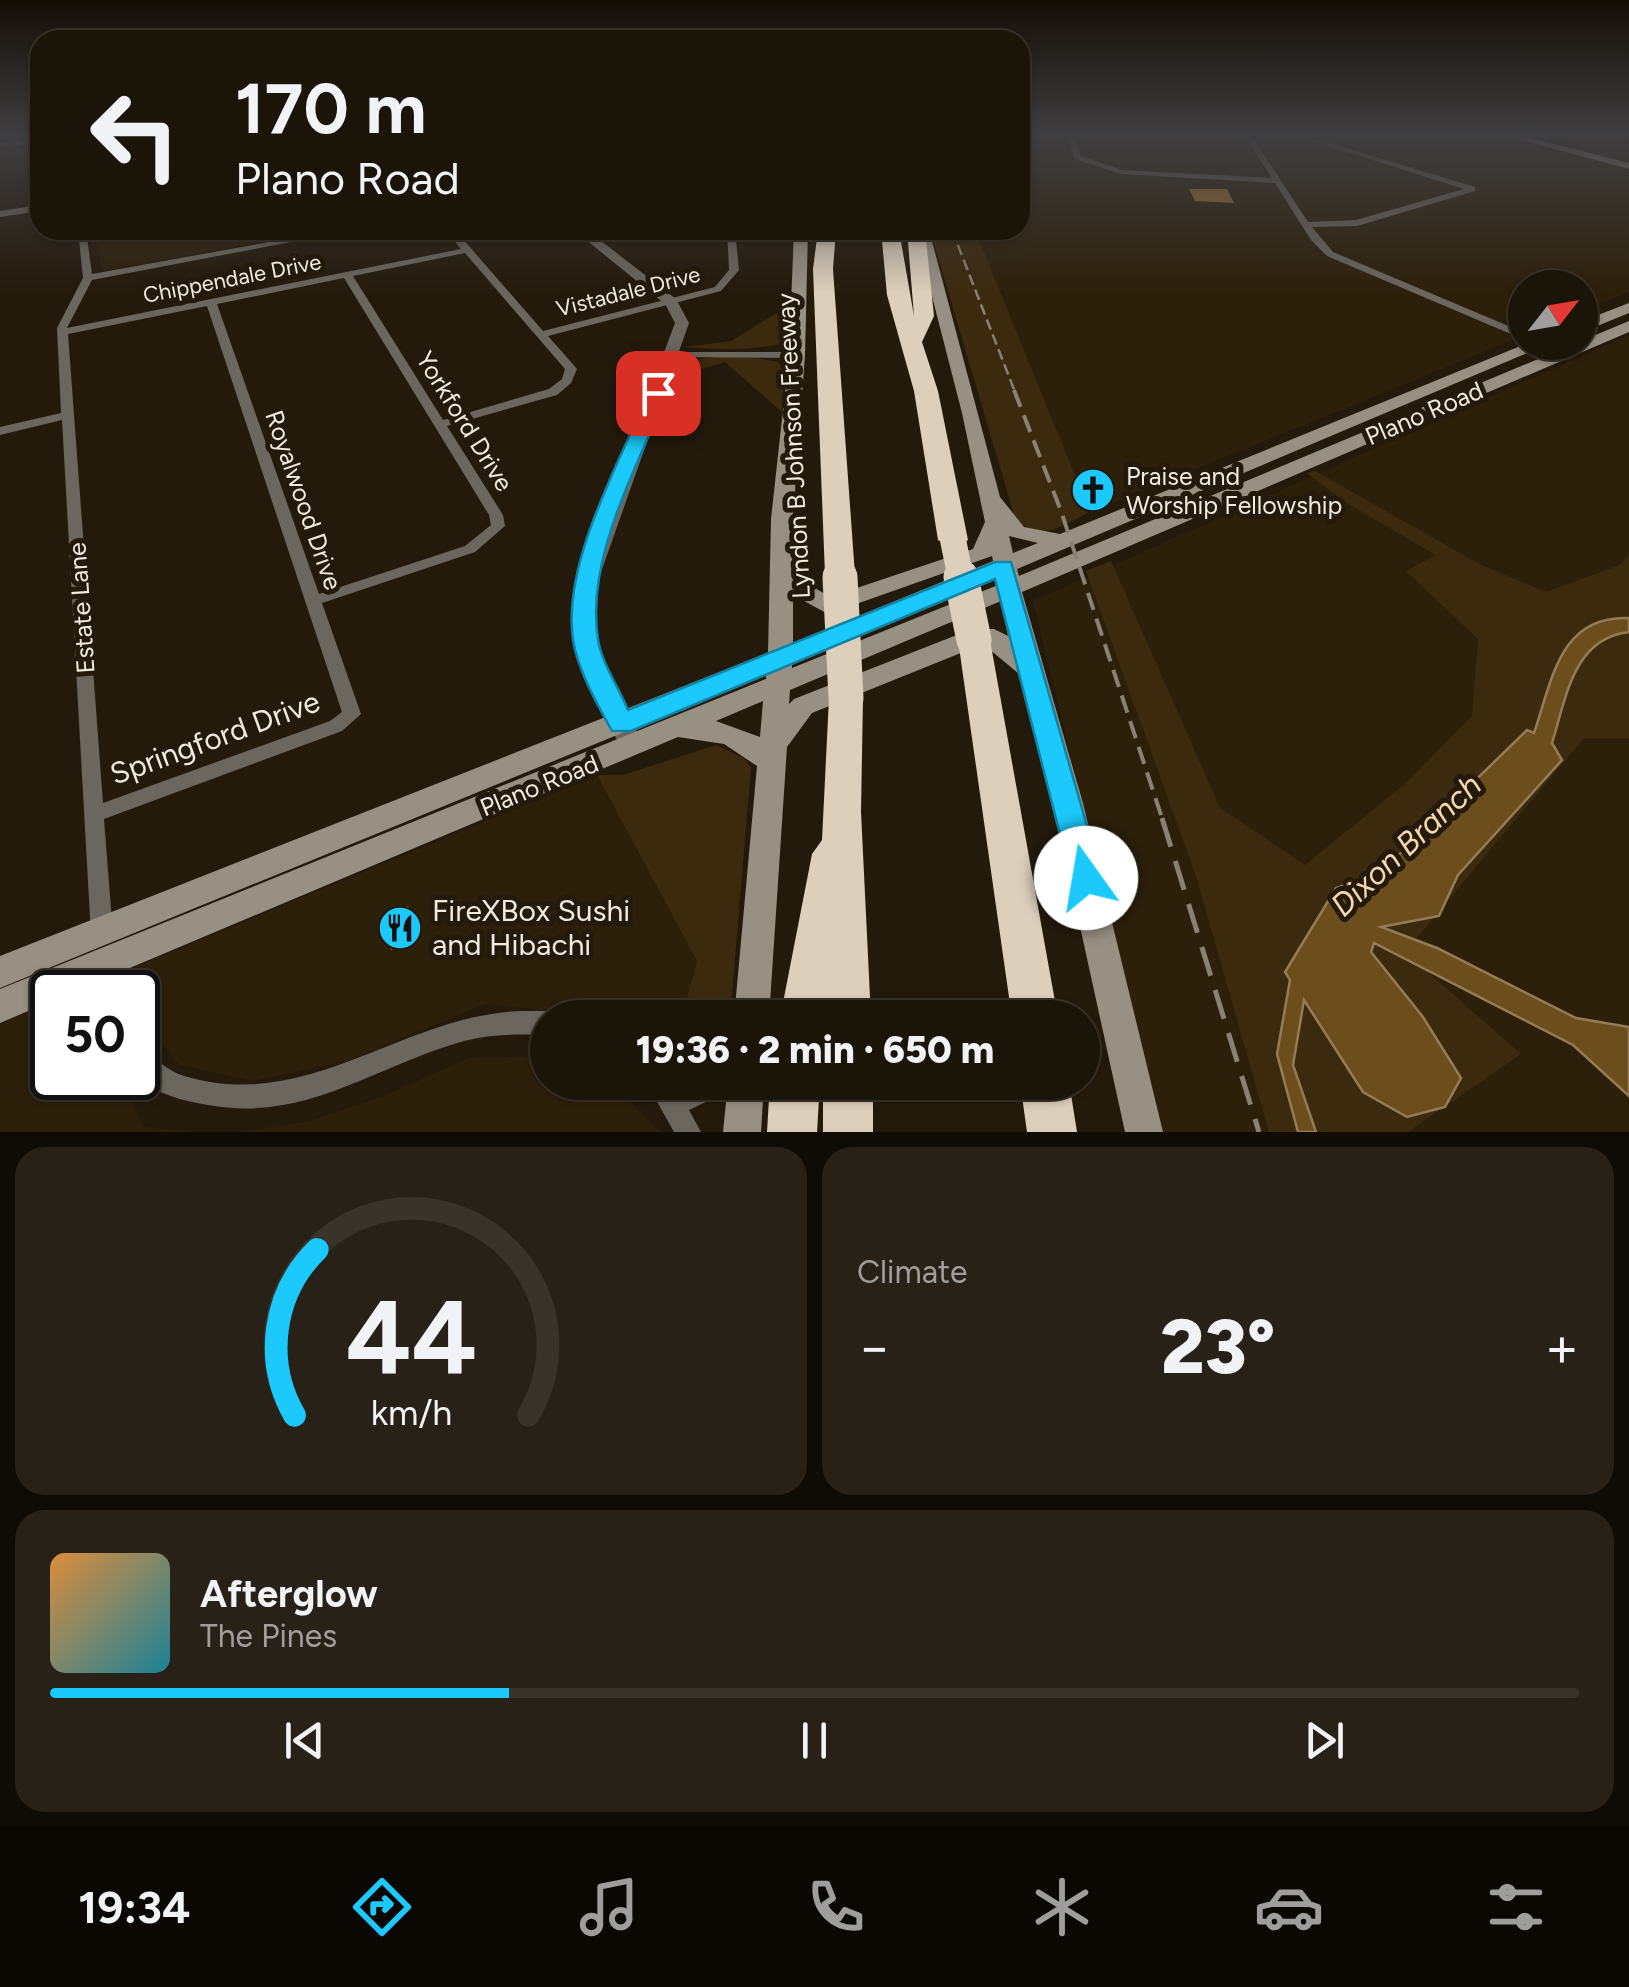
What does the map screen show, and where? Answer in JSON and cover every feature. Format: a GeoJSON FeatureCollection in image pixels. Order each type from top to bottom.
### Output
{"type":"FeatureCollection","features":[{"type":"Feature","properties":{"kind":"highway","name":"Lyndon B Johnson Freeway"},"geometry":{"type":"LineString","coordinates":[[826,240],[824,269],[846,698],[841,812],[847,1000]]}},
{"type":"Feature","properties":{"kind":"highway"},"geometry":{"type":"LineString","coordinates":[[891,240],[897,295],[926,391],[974,640],[1031,1000]]}},
{"type":"Feature","properties":{"kind":"highway"},"geometry":{"type":"LineString","coordinates":[[912,342],[924,316],[920,240]]}},
{"type":"Feature","properties":{"kind":"highway"},"geometry":{"type":"LineString","coordinates":[[806,1000],[841,812]]}},
{"type":"Feature","properties":{"kind":"highway"},"geometry":{"type":"LineString","coordinates":[[792,1132],[794,1100]]}},
{"type":"Feature","properties":{"kind":"highway"},"geometry":{"type":"LineString","coordinates":[[848,1100],[848,1132]]}},
{"type":"Feature","properties":{"kind":"highway"},"geometry":{"type":"LineString","coordinates":[[1047,1100],[1052,1132]]}},
{"type":"Feature","properties":{"kind":"main road"},"geometry":{"type":"LineString","coordinates":[[752,1000],[769,754],[780,659],[780,577],[802,240]]}},
{"type":"Feature","properties":{"kind":"main road"},"geometry":{"type":"LineString","coordinates":[[922,240],[1029,668],[1068,803],[1144,1132]]}},
{"type":"Feature","properties":{"kind":"main road"},"geometry":{"type":"LineString","coordinates":[[1598,321],[1629,308]]}},
{"type":"Feature","properties":{"kind":"main road","name":"Plano Road"},"geometry":{"type":"LineString","coordinates":[[1598,336],[1629,326]]}},
{"type":"Feature","properties":{"kind":"main road","name":"Plano Road"},"geometry":{"type":"LineString","coordinates":[[0,972],[404,811],[627,735],[676,729],[1006,578],[1245,478],[1356,422],[1508,357]]}},
{"type":"Feature","properties":{"kind":"main road","name":"Plano Road"},"geometry":{"type":"LineString","coordinates":[[120,970],[627,735],[780,659],[1006,578],[1064,542],[1377,432],[1535,360]]}},
{"type":"Feature","properties":{"kind":"main road"},"geometry":{"type":"LineString","coordinates":[[1356,422],[1377,432]]}},
{"type":"Feature","properties":{"kind":"main road"},"geometry":{"type":"LineString","coordinates":[[988,494],[1017,532],[1064,542]]}},
{"type":"Feature","properties":{"kind":"main road"},"geometry":{"type":"LineString","coordinates":[[780,577],[828,606],[981,554],[988,546],[995,521]]}},
{"type":"Feature","properties":{"kind":"main road"},"geometry":{"type":"LineString","coordinates":[[769,754],[803,706],[982,635],[994,636],[1029,668]]}},
{"type":"Feature","properties":{"kind":"main road"},"geometry":{"type":"LineString","coordinates":[[676,729],[725,730],[769,754]]}},
{"type":"Feature","properties":{"kind":"main road"},"geometry":{"type":"LineString","coordinates":[[341,867],[344,854],[396,826],[404,811]]}},
{"type":"Feature","properties":{"kind":"main road","name":"Plano Road"},"geometry":{"type":"LineString","coordinates":[[0,1006],[30,998]]}},
{"type":"Feature","properties":{"kind":"main road"},"geometry":{"type":"LineString","coordinates":[[742,1132],[745,1100]]}},
{"type":"Feature","properties":{"kind":"street"},"geometry":{"type":"LineString","coordinates":[[1282,188],[1325,250],[1345,263],[1508,329]]}},
{"type":"Feature","properties":{"kind":"street"},"geometry":{"type":"LineString","coordinates":[[1305,225],[1357,224],[1472,189],[1468,188]]}},
{"type":"Feature","properties":{"kind":"street"},"geometry":{"type":"LineString","coordinates":[[0,214],[30,210]]}},
{"type":"Feature","properties":{"kind":"street"},"geometry":{"type":"LineString","coordinates":[[83,240],[88,278],[295,240]]}},
{"type":"Feature","properties":{"kind":"street"},"geometry":{"type":"LineString","coordinates":[[440,424],[560,387],[571,369],[459,240]]}},
{"type":"Feature","properties":{"kind":"street"},"geometry":{"type":"LineString","coordinates":[[593,240],[671,302],[682,323],[603,528],[584,592],[585,642],[627,735]]}},
{"type":"Feature","properties":{"kind":"street","name":"Vistadale Drive"},"geometry":{"type":"LineString","coordinates":[[543,334],[671,302],[727,283],[735,251],[733,240]]}},
{"type":"Feature","properties":{"kind":"street","name":"Chippendale Drive"},"geometry":{"type":"LineString","coordinates":[[62,332],[468,250]]}},
{"type":"Feature","properties":{"kind":"street","name":"Yorkford Drive"},"geometry":{"type":"LineString","coordinates":[[316,600],[470,549],[493,534],[496,515],[347,275]]}},
{"type":"Feature","properties":{"kind":"street","name":"Estate Lane"},"geometry":{"type":"LineString","coordinates":[[88,278],[62,332],[96,814],[101,970]]}},
{"type":"Feature","properties":{"kind":"street","name":"Royalwood Drive"},"geometry":{"type":"LineString","coordinates":[[211,302],[352,714]]}},
{"type":"Feature","properties":{"kind":"street"},"geometry":{"type":"LineString","coordinates":[[1475,314],[1508,324]]}},
{"type":"Feature","properties":{"kind":"street"},"geometry":{"type":"LineString","coordinates":[[672,354],[797,355]]}},
{"type":"Feature","properties":{"kind":"street"},"geometry":{"type":"LineString","coordinates":[[0,430],[67,415]]}},
{"type":"Feature","properties":{"kind":"street","name":"Springford Drive"},"geometry":{"type":"LineString","coordinates":[[96,814],[336,726],[352,714]]}},
{"type":"Feature","properties":{"kind":"street"},"geometry":{"type":"LineString","coordinates":[[160,1079],[210,1095],[290,1096],[358,1074],[457,1032],[500,1022],[530,1023]]}},
{"type":"Feature","properties":{"kind":"street"},"geometry":{"type":"LineString","coordinates":[[670,1100],[688,1132]]}},
{"type":"Feature","properties":{"kind":"shaded area"},"geometry":{"type":"Polygon","coordinates":[[[1030,188],[1629,188],[1629,292],[1598,305],[1598,270],[1508,270],[1508,342],[1090,512],[979,240],[1030,240],[1030,188]]]}},
{"type":"Feature","properties":{"kind":"shaded area"},"geometry":{"type":"Polygon","coordinates":[[[97,240],[271,240],[102,271],[97,240]]]}},
{"type":"Feature","properties":{"kind":"shaded area"},"geometry":{"type":"Polygon","coordinates":[[[933,240],[979,240],[1090,512],[1043,531],[1024,526],[1015,518],[933,240]]]}},
{"type":"Feature","properties":{"kind":"shaded area"},"geometry":{"type":"Polygon","coordinates":[[[791,304],[790,334],[782,342],[740,349],[685,347],[731,341],[791,304]]]}},
{"type":"Feature","properties":{"kind":"shaded area"},"geometry":{"type":"Polygon","coordinates":[[[1629,335],[1629,1132],[1162,1132],[1033,601],[1573,360],[1598,360],[1598,349],[1629,335]]]}},
{"type":"Feature","properties":{"kind":"shaded area"},"geometry":{"type":"Polygon","coordinates":[[[757,358],[778,362],[783,368],[782,412],[725,362],[682,375],[679,371],[705,359],[757,358]]]}},
{"type":"Feature","properties":{"kind":"shaded area"},"geometry":{"type":"Polygon","coordinates":[[[1315,471],[1481,565],[1546,592],[1620,565],[1629,554],[1629,738],[1584,738],[1405,952],[1521,1054],[1408,1132],[1269,1132],[1196,876],[1086,571],[1111,561],[1220,808],[1305,865],[1406,783],[1472,716],[1478,639],[1406,571],[1436,555],[1345,502],[1307,473],[1315,471]]]}},
{"type":"Feature","properties":{"kind":"shaded area"},"geometry":{"type":"Polygon","coordinates":[[[1629,618],[1629,632],[1595,646],[1575,673],[1552,743],[1562,760],[1458,875],[1439,916],[1381,927],[1437,948],[1576,1018],[1629,1027],[1629,1096],[1573,1045],[1374,943],[1371,952],[1423,1017],[1461,1078],[1445,1107],[1407,1117],[1363,1092],[1304,1000],[1293,1065],[1316,1132],[1298,1132],[1277,1054],[1290,980],[1285,972],[1336,888],[1379,874],[1527,730],[1534,733],[1554,673],[1573,639],[1587,627],[1629,618]]]}},
{"type":"Feature","properties":{"kind":"shaded area"},"geometry":{"type":"Polygon","coordinates":[[[716,745],[743,758],[751,768],[731,1000],[687,1000],[697,961],[597,775],[623,775],[716,745]]]}},
{"type":"Feature","properties":{"kind":"shaded area"},"geometry":{"type":"Polygon","coordinates":[[[597,775],[697,961],[687,1000],[530,1000],[530,1009],[485,1004],[347,1061],[253,1081],[180,1065],[160,1043],[160,970],[128,970],[597,775]]]}},
{"type":"Feature","properties":{"kind":"shaded area"},"geometry":{"type":"Polygon","coordinates":[[[30,1011],[30,1100],[130,1100],[144,1127],[196,1132],[0,1132],[0,1024],[30,1011]]]}},
{"type":"Feature","properties":{"kind":"shaded area"},"geometry":{"type":"Polygon","coordinates":[[[530,1056],[530,1100],[628,1100],[661,1132],[236,1132],[307,1122],[382,1097],[469,1058],[530,1056]]]}},
{"type":"Feature","properties":{"kind":"building"},"geometry":{"type":"Polygon","coordinates":[[[1189,189],[1227,189],[1234,203],[1195,201],[1189,189]]]}},
{"type":"Feature","properties":{"kind":"building","name":"FireXBox Sushi and Hibachi"},"geometry":{"type":"Polygon","coordinates":[[[408,906],[418,938],[391,950],[382,918],[408,906]]]}},
{"type":"Feature","properties":{"kind":"railway"},"geometry":{"type":"LineString","coordinates":[[956,240],[1015,392]]}},
{"type":"Feature","properties":{"kind":"railway"},"geometry":{"type":"LineString","coordinates":[[1014,390],[1061,511],[1163,821]]}},
{"type":"Feature","properties":{"kind":"railway"},"geometry":{"type":"LineString","coordinates":[[1162,818],[1259,1132]]}},
{"type":"Feature","properties":{"kind":"place","name":"Praise and Worship Fellowship"},"geometry":{"type":"Point","coordinates":[1093,490]}},
{"type":"Feature","properties":{"kind":"place","name":"FireXBox Sushi and Hibachi"},"geometry":{"type":"Point","coordinates":[400,928]}},
{"type":"Feature","properties":{"kind":"route"},"geometry":{"type":"LineString","coordinates":[[658,393],[603,528],[584,592],[585,642],[621,724],[1003,567],[1086,878]]}},
{"type":"Feature","properties":{"kind":"water label","name":"Dixon Branch"},"geometry":{"type":"Point","coordinates":[1406,845]}}]}
